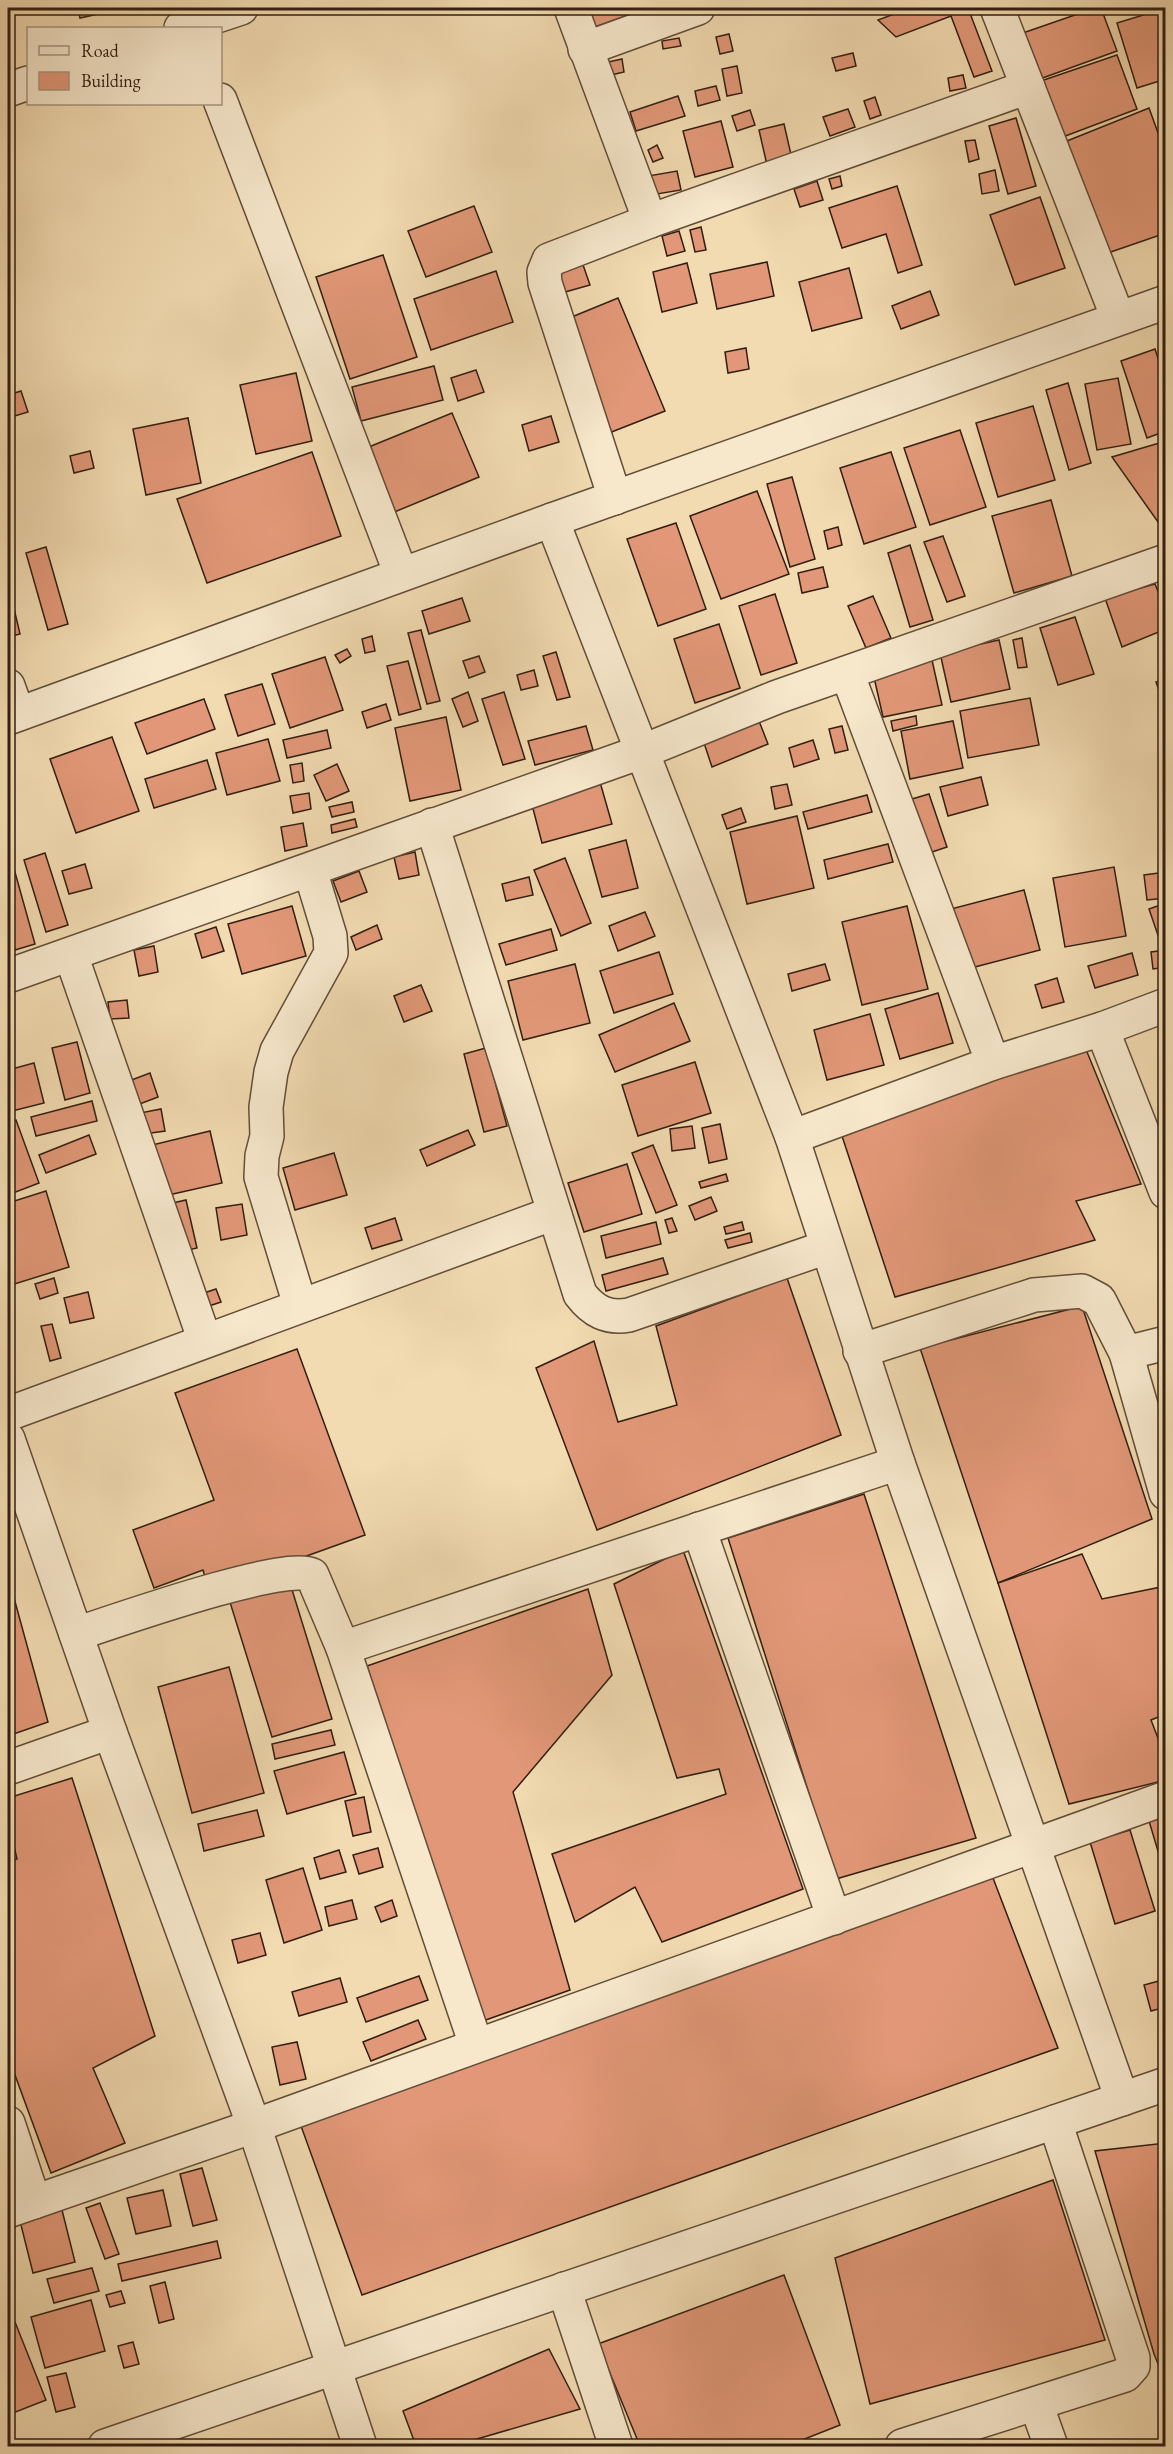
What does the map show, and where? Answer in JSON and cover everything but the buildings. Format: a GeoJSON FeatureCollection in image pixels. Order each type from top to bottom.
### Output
{"type":"FeatureCollection","features":[{"type":"Feature","properties":{"kind":"street"},"geometry":{"type":"LineString","coordinates":[[189,27],[241,8]]}},
{"type":"Feature","properties":{"kind":"street"},"geometry":{"type":"LineString","coordinates":[[571,8],[650,221]]}},
{"type":"Feature","properties":{"kind":"street"},"geometry":{"type":"LineString","coordinates":[[585,49],[698,8]]}},
{"type":"Feature","properties":{"kind":"street"},"geometry":{"type":"LineString","coordinates":[[997,8],[1118,318]]}},
{"type":"Feature","properties":{"kind":"street"},"geometry":{"type":"LineString","coordinates":[[8,90],[27,83]]}},
{"type":"Feature","properties":{"kind":"street"},"geometry":{"type":"LineString","coordinates":[[615,498],[544,272],[549,260],[650,221],[1028,87]]}},
{"type":"Feature","properties":{"kind":"street"},"geometry":{"type":"LineString","coordinates":[[222,105],[401,574]]}},
{"type":"Feature","properties":{"kind":"street"},"geometry":{"type":"LineString","coordinates":[[11,706],[401,574],[1166,302]]}},
{"type":"Feature","properties":{"kind":"street"},"geometry":{"type":"LineString","coordinates":[[552,520],[792,1137],[898,1462],[1031,1846],[1122,2098]]}},
{"type":"Feature","properties":{"kind":"street"},"geometry":{"type":"LineString","coordinates":[[8,976],[71,956],[641,752],[847,672],[1166,561]]}},
{"type":"Feature","properties":{"kind":"street"},"geometry":{"type":"LineString","coordinates":[[847,672],[993,1063]]}},
{"type":"Feature","properties":{"kind":"street"},"geometry":{"type":"LineString","coordinates":[[432,825],[580,1294],[590,1307],[614,1317],[629,1315],[827,1247]]}},
{"type":"Feature","properties":{"kind":"street"},"geometry":{"type":"LineString","coordinates":[[300,1305],[261,1177],[262,1156],[267,1136],[266,1107],[271,1072],[277,1051],[331,953],[330,936],[310,870]]}},
{"type":"Feature","properties":{"kind":"street"},"geometry":{"type":"LineString","coordinates":[[71,956],[205,1341]]}},
{"type":"Feature","properties":{"kind":"street"},"geometry":{"type":"LineString","coordinates":[[792,1137],[993,1063],[1102,1029],[1166,1005]]}},
{"type":"Feature","properties":{"kind":"street"},"geometry":{"type":"LineString","coordinates":[[1102,1029],[1166,1192]]}},
{"type":"Feature","properties":{"kind":"street"},"geometry":{"type":"LineString","coordinates":[[8,1414],[554,1213]]}},
{"type":"Feature","properties":{"kind":"street"},"geometry":{"type":"LineString","coordinates":[[860,1351],[1034,1294],[1082,1291],[1099,1300],[1126,1353],[1166,1493]]}},
{"type":"Feature","properties":{"kind":"street"},"geometry":{"type":"LineString","coordinates":[[1126,1353],[1166,1343]]}},
{"type":"Feature","properties":{"kind":"street"},"geometry":{"type":"LineString","coordinates":[[8,1439],[110,1732],[254,2126],[360,2446]]}},
{"type":"Feature","properties":{"kind":"street"},"geometry":{"type":"LineString","coordinates":[[344,1648],[898,1462]]}},
{"type":"Feature","properties":{"kind":"street"},"geometry":{"type":"LineString","coordinates":[[699,1529],[834,1918]]}},
{"type":"Feature","properties":{"kind":"street"},"geometry":{"type":"LineString","coordinates":[[76,1634],[278,1575],[306,1572],[316,1581],[344,1648],[476,2045]]}},
{"type":"Feature","properties":{"kind":"street"},"geometry":{"type":"LineString","coordinates":[[8,1768],[110,1732]]}},
{"type":"Feature","properties":{"kind":"street"},"geometry":{"type":"LineString","coordinates":[[8,2123],[21,2207],[254,2126],[1166,1798]]}},
{"type":"Feature","properties":{"kind":"street"},"geometry":{"type":"LineString","coordinates":[[105,2446],[1166,2084]]}},
{"type":"Feature","properties":{"kind":"street"},"geometry":{"type":"LineString","coordinates":[[903,2446],[1125,2375],[1133,2366],[1133,2358],[1054,2122]]}},
{"type":"Feature","properties":{"kind":"street"},"geometry":{"type":"LineString","coordinates":[[564,2289],[615,2446]]}},
{"type":"Feature","properties":{"kind":"street"},"geometry":{"type":"LineString","coordinates":[[1036,2404],[1051,2446]]}}]}
